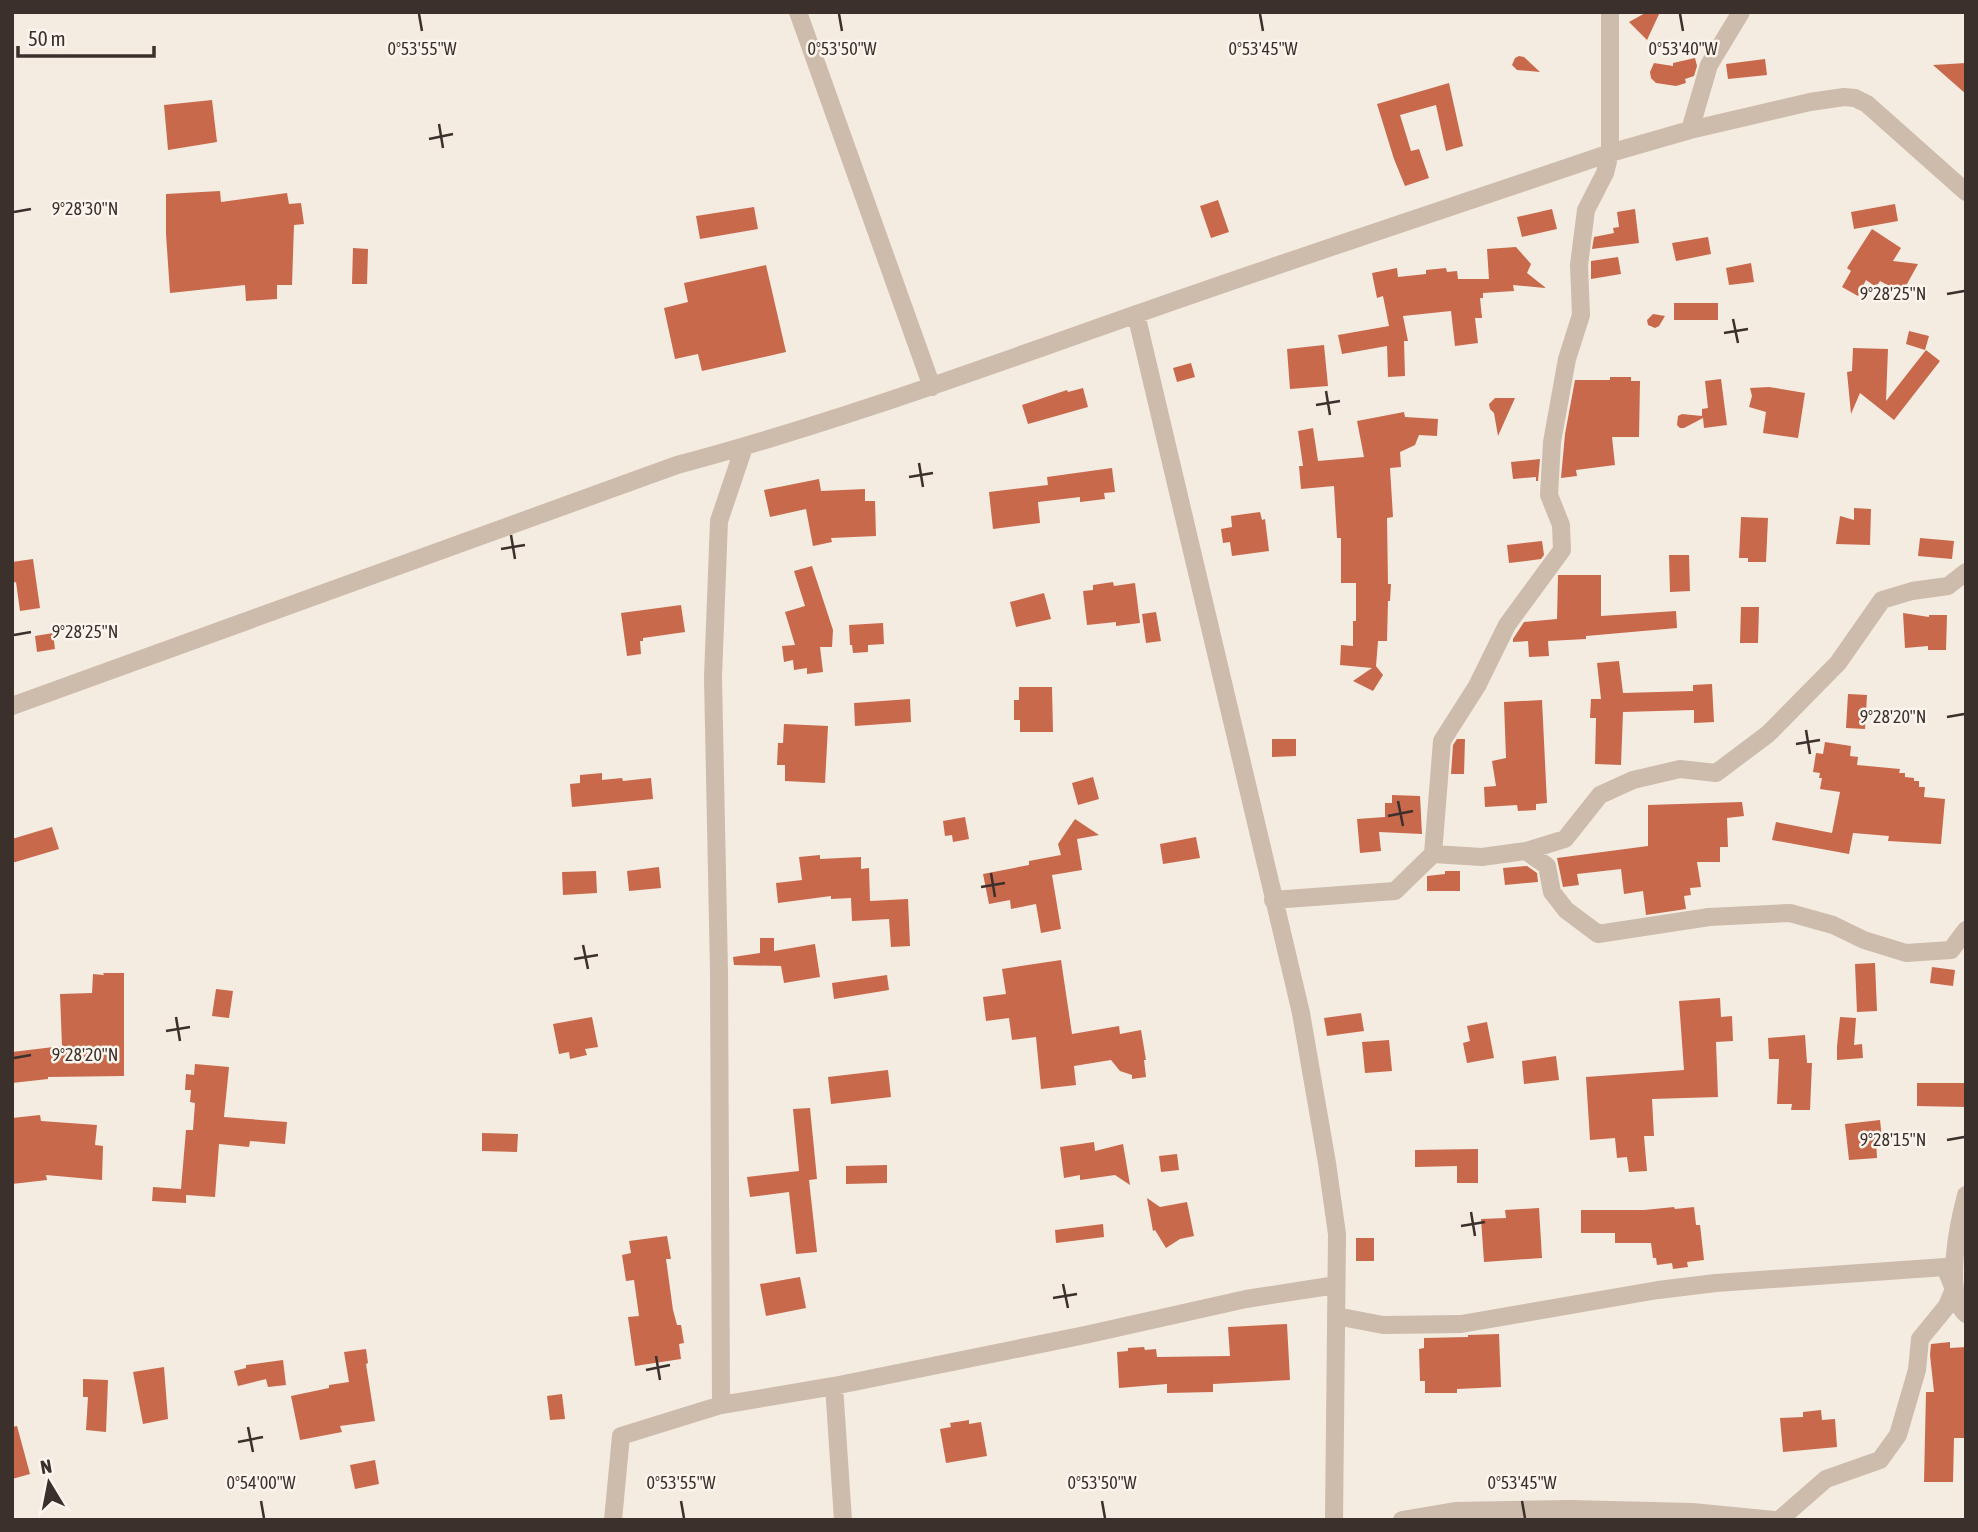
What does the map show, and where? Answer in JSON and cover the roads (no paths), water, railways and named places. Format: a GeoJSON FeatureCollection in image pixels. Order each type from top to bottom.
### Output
{"type":"FeatureCollection","features":[{"type":"Feature","properties":{"kind":"street"},"geometry":{"type":"LineString","coordinates":[[798,12],[932,387]]}},
{"type":"Feature","properties":{"kind":"street"},"geometry":{"type":"LineString","coordinates":[[1273,900],[1395,891],[1433,855],[1442,741],[1477,686],[1507,625],[1562,550],[1561,525],[1549,495],[1552,442],[1567,359],[1581,315],[1579,265],[1586,211],[1605,173],[1610,153],[1610,12]]}},
{"type":"Feature","properties":{"kind":"street"},"geometry":{"type":"LineString","coordinates":[[1690,130],[1709,65],[1741,12]]}},
{"type":"Feature","properties":{"kind":"street"},"geometry":{"type":"LineString","coordinates":[[12,706],[677,465],[744,447],[932,387],[1136,314],[1610,153],[1690,130],[1810,103],[1844,97],[1855,98],[1867,104],[1966,192]]}},
{"type":"Feature","properties":{"kind":"street"},"geometry":{"type":"LineString","coordinates":[[1136,314],[1301,1013],[1327,1163],[1336,1234],[1334,1520]]}},
{"type":"Feature","properties":{"kind":"street"},"geometry":{"type":"LineString","coordinates":[[721,1405],[719,971],[713,677],[719,521],[744,447]]}},
{"type":"Feature","properties":{"kind":"street"},"geometry":{"type":"LineString","coordinates":[[1433,855],[1482,856],[1526,850],[1565,839],[1600,795],[1633,780],[1679,769],[1716,773],[1768,734],[1838,663],[1882,600],[1912,591],[1948,586],[1966,572]]}},
{"type":"Feature","properties":{"kind":"street"},"geometry":{"type":"LineString","coordinates":[[1526,850],[1547,866],[1552,892],[1566,910],[1598,934],[1709,917],[1790,913],[1833,925],[1864,940],[1906,953],[1951,950],[1966,930]]}},
{"type":"Feature","properties":{"kind":"street"},"geometry":{"type":"LineString","coordinates":[[1402,1520],[1436,1517],[1455,1511],[1570,1509],[1692,1512],[1777,1520],[1826,1479],[1880,1460],[1898,1435],[1917,1370],[1920,1339],[1947,1306],[1954,1289],[1958,1227],[1966,1195]]}},
{"type":"Feature","properties":{"kind":"street"},"geometry":{"type":"LineString","coordinates":[[1335,1316],[1383,1325],[1461,1324],[1658,1290],[1716,1283],[1945,1267],[1959,1307],[1966,1314]]}},
{"type":"Feature","properties":{"kind":"street"},"geometry":{"type":"LineString","coordinates":[[613,1520],[621,1436],[721,1405],[834,1386],[1246,1299],[1336,1285]]}},
{"type":"Feature","properties":{"kind":"street"},"geometry":{"type":"LineString","coordinates":[[834,1386],[843,1520]]}}]}
